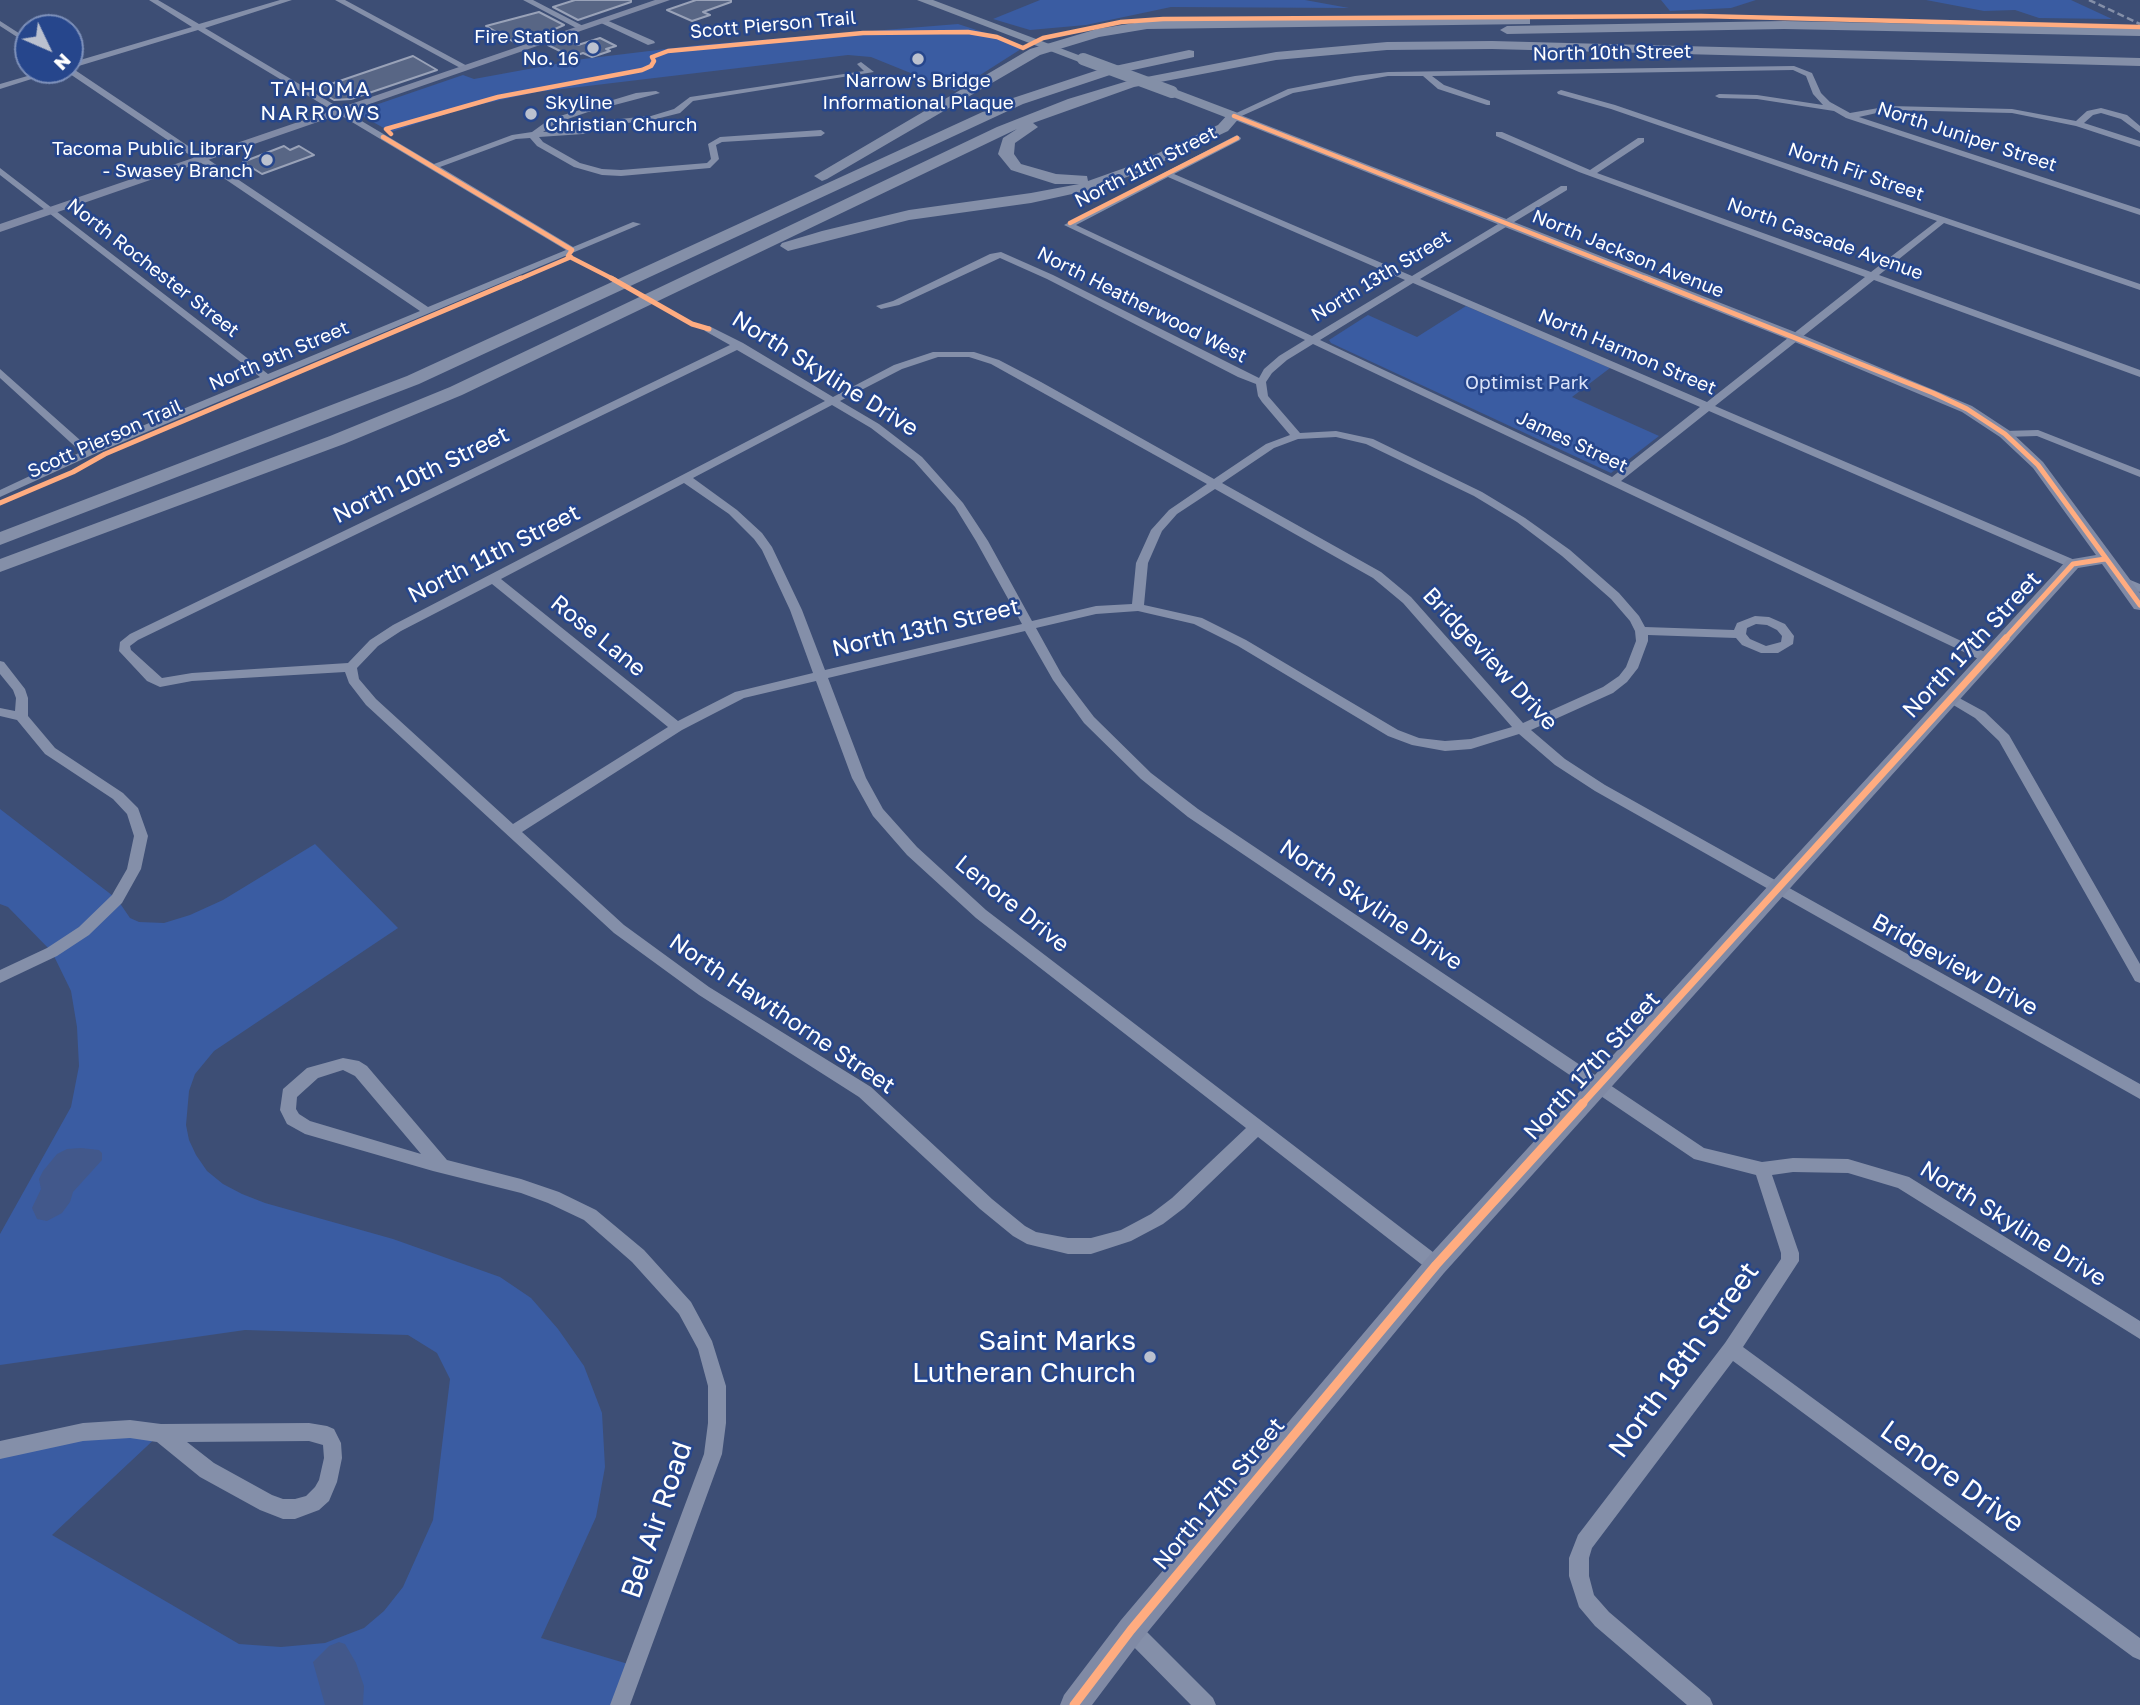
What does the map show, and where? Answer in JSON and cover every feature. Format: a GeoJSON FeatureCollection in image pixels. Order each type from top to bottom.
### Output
{"type":"FeatureCollection","features":[{"type":"Feature","properties":{"kind":"highway"},"geometry":{"type":"LineString","coordinates":[[256,441],[458,356],[733,223],[832,170],[1046,46],[1122,28],[1182,24],[1700,19],[2140,32]]}},
{"type":"Feature","properties":{"kind":"highway"},"geometry":{"type":"LineString","coordinates":[[0,539],[358,403],[460,360],[1018,101],[1107,72],[1243,46],[1377,34],[1676,25],[1928,26]]}},
{"type":"Feature","properties":{"kind":"highway"},"geometry":{"type":"LineString","coordinates":[[0,566],[337,440],[456,391],[1002,130],[1073,102],[1131,84],[1276,56],[1387,46],[1492,45],[2140,62]]}},
{"type":"Feature","properties":{"kind":"highway"},"geometry":{"type":"LineString","coordinates":[[1209,67],[1089,103],[1039,123],[1008,141],[1006,154],[1016,167],[1034,174],[1055,179],[1080,179],[1122,167],[1214,122],[1234,116]]}},
{"type":"Feature","properties":{"kind":"highway"},"geometry":{"type":"LineString","coordinates":[[615,315],[762,256],[828,234],[909,215],[1064,192],[1102,182],[1223,128],[1234,116]]}},
{"type":"Feature","properties":{"kind":"main road"},"geometry":{"type":"LineString","coordinates":[[0,228],[665,0]]}},
{"type":"Feature","properties":{"kind":"main road","name":"North Jackson Avenue"},"geometry":{"type":"LineString","coordinates":[[923,0],[1183,96],[1933,393],[2005,434],[2038,465],[2140,605]]}},
{"type":"Feature","properties":{"kind":"main road","name":"North 17th Street"},"geometry":{"type":"LineString","coordinates":[[1074,1705],[1131,1630],[1436,1265],[2073,564],[2105,559]]}},
{"type":"Feature","properties":{"kind":"street"},"geometry":{"type":"LineString","coordinates":[[153,0],[572,250]]}},
{"type":"Feature","properties":{"kind":"street"},"geometry":{"type":"LineString","coordinates":[[84,64],[288,0]]}},
{"type":"Feature","properties":{"kind":"street"},"geometry":{"type":"LineString","coordinates":[[339,0],[467,68]]}},
{"type":"Feature","properties":{"kind":"street"},"geometry":{"type":"LineString","coordinates":[[527,0],[583,28]]}},
{"type":"Feature","properties":{"kind":"street"},"geometry":{"type":"LineString","coordinates":[[604,21],[651,43]]}},
{"type":"Feature","properties":{"kind":"street"},"geometry":{"type":"LineString","coordinates":[[433,167],[498,142],[532,135],[583,131],[609,123],[657,117],[679,110],[690,99],[870,72],[861,64]]}},
{"type":"Feature","properties":{"kind":"street","name":"North 10th Street"},"geometry":{"type":"LineString","coordinates":[[1234,116],[1268,99],[1312,86],[1388,74],[1753,68],[1801,70]]}},
{"type":"Feature","properties":{"kind":"street","name":"North Juniper Street"},"geometry":{"type":"LineString","coordinates":[[1801,70],[1808,75],[1822,100],[1833,109],[1849,116],[2140,212]]}},
{"type":"Feature","properties":{"kind":"street"},"geometry":{"type":"LineString","coordinates":[[1424,73],[1441,87],[1487,103]]}},
{"type":"Feature","properties":{"kind":"street"},"geometry":{"type":"LineString","coordinates":[[84,78],[427,311]]}},
{"type":"Feature","properties":{"kind":"street","name":"North Fir Street"},"geometry":{"type":"LineString","coordinates":[[1561,92],[2140,287]]}},
{"type":"Feature","properties":{"kind":"street"},"geometry":{"type":"LineString","coordinates":[[532,135],[562,117],[636,95],[656,93]]}},
{"type":"Feature","properties":{"kind":"street"},"geometry":{"type":"LineString","coordinates":[[1719,96],[1770,99],[1833,109]]}},
{"type":"Feature","properties":{"kind":"street"},"geometry":{"type":"LineString","coordinates":[[1849,116],[1868,110],[1890,108],[1986,109],[2034,113],[2139,142]]}},
{"type":"Feature","properties":{"kind":"street"},"geometry":{"type":"LineString","coordinates":[[2078,124],[2090,113],[2101,110],[2124,117],[2140,130]]}},
{"type":"Feature","properties":{"kind":"street"},"geometry":{"type":"LineString","coordinates":[[532,135],[540,144],[577,165],[602,172],[627,173],[708,166],[715,159],[712,144],[720,140],[821,132]]}},
{"type":"Feature","properties":{"kind":"street","name":"North Cascade Avenue"},"geometry":{"type":"LineString","coordinates":[[1499,134],[1592,172],[2140,374]]}},
{"type":"Feature","properties":{"kind":"street","name":"North 11th Street"},"geometry":{"type":"LineString","coordinates":[[1070,223],[1237,138]]}},
{"type":"Feature","properties":{"kind":"street"},"geometry":{"type":"LineString","coordinates":[[1592,172],[1641,140]]}},
{"type":"Feature","properties":{"kind":"street","name":"North Rochester Street"},"geometry":{"type":"LineString","coordinates":[[0,171],[267,378]]}},
{"type":"Feature","properties":{"kind":"street","name":"North Harmon Street"},"geometry":{"type":"LineString","coordinates":[[1167,174],[2073,564]]}},
{"type":"Feature","properties":{"kind":"street","name":"North 13th Street"},"geometry":{"type":"LineString","coordinates":[[1261,382],[1274,364],[1563,188]]}},
{"type":"Feature","properties":{"kind":"street"},"geometry":{"type":"LineString","coordinates":[[1614,481],[1943,220]]}},
{"type":"Feature","properties":{"kind":"street","name":"James Street"},"geometry":{"type":"LineString","coordinates":[[1070,223],[1069,226],[1075,230],[1987,658]]}},
{"type":"Feature","properties":{"kind":"street","name":"North 9th Street"},"geometry":{"type":"LineString","coordinates":[[0,494],[88,453],[636,224]]}},
{"type":"Feature","properties":{"kind":"street","name":"North Heatherwood West"},"geometry":{"type":"LineString","coordinates":[[881,306],[896,303],[993,256],[1001,255],[1261,382],[1263,396],[1297,436]]}},
{"type":"Feature","properties":{"kind":"street","name":"North Skyline Drive"},"geometry":{"type":"LineString","coordinates":[[709,329],[835,402],[891,438],[918,459],[942,483],[982,541],[1057,677],[1088,720],[1123,756],[1166,793],[1700,1154],[1762,1169],[1793,1165],[1848,1166],[1903,1182],[2140,1331]]}},
{"type":"Feature","properties":{"kind":"street","name":"North 10th Street"},"geometry":{"type":"LineString","coordinates":[[351,667],[204,676],[160,682],[151,678],[130,657],[124,645],[137,635],[739,345]]}},
{"type":"Feature","properties":{"kind":"street","name":"Bridgeview Drive"},"geometry":{"type":"LineString","coordinates":[[835,402],[912,360],[937,354],[970,354],[1013,371],[1337,550],[1386,581],[1414,608],[1521,729],[1560,762],[1600,788],[2140,1092]]}},
{"type":"Feature","properties":{"kind":"street"},"geometry":{"type":"LineString","coordinates":[[0,372],[88,453]]}},
{"type":"Feature","properties":{"kind":"street","name":"North 11th Street"},"geometry":{"type":"LineString","coordinates":[[351,667],[384,636],[835,402]]}},
{"type":"Feature","properties":{"kind":"street"},"geometry":{"type":"LineString","coordinates":[[2005,434],[2038,433],[2140,474]]}},
{"type":"Feature","properties":{"kind":"street"},"geometry":{"type":"LineString","coordinates":[[1138,607],[1142,563],[1157,530],[1179,508],[1270,446],[1297,436],[1336,434],[1368,441],[1478,494],[1521,520],[1583,568],[1626,608],[1641,631],[1639,653],[1623,679],[1583,704],[1521,729]]}},
{"type":"Feature","properties":{"kind":"street","name":"Lenore Drive"},"geometry":{"type":"LineString","coordinates":[[686,478],[733,512],[758,536],[768,550],[796,610],[859,778],[878,812],[912,851],[981,914],[1436,1265]]}},
{"type":"Feature","properties":{"kind":"street","name":"Rose Lane"},"geometry":{"type":"LineString","coordinates":[[492,578],[677,727]]}},
{"type":"Feature","properties":{"kind":"street"},"geometry":{"type":"LineString","coordinates":[[2123,581],[2140,588]]}},
{"type":"Feature","properties":{"kind":"street","name":"North 13th Street"},"geometry":{"type":"LineString","coordinates":[[511,832],[677,727],[740,695],[1096,610],[1138,607],[1183,616],[1216,628],[1382,727],[1410,740],[1435,746],[1463,745],[1521,729]]}},
{"type":"Feature","properties":{"kind":"street"},"geometry":{"type":"LineString","coordinates":[[1641,631],[1740,634]]}},
{"type":"Feature","properties":{"kind":"street"},"geometry":{"type":"LineString","coordinates":[[0,665],[19,690],[22,698],[20,717]]}},
{"type":"Feature","properties":{"kind":"street","name":"North Hawthorne Street"},"geometry":{"type":"LineString","coordinates":[[351,667],[353,680],[371,702],[619,929],[704,991],[865,1092],[1002,1220],[1033,1239],[1068,1246],[1091,1246],[1125,1236],[1157,1219],[1178,1203],[1258,1127]]}},
{"type":"Feature","properties":{"kind":"street"},"geometry":{"type":"LineString","coordinates":[[1950,697],[1980,715],[2004,738],[2140,977]]}},
{"type":"Feature","properties":{"kind":"street"},"geometry":{"type":"LineString","coordinates":[[0,712],[20,717],[50,751],[109,788],[127,804],[137,819],[140,844],[134,869],[125,888],[84,931],[52,952],[0,977]]}},
{"type":"Feature","properties":{"kind":"street","name":"Bel Air Road"},"geometry":{"type":"LineString","coordinates":[[442,1166],[361,1071],[353,1066],[342,1064],[313,1073],[289,1094],[288,1110],[293,1119],[305,1127],[442,1166],[553,1196],[590,1215],[638,1256],[667,1288],[684,1308],[706,1347],[717,1386],[717,1423],[713,1454],[620,1705]]}},
{"type":"Feature","properties":{"kind":"street","name":"North 18th Street"},"geometry":{"type":"LineString","coordinates":[[1703,1705],[1602,1619],[1586,1600],[1579,1576],[1579,1558],[1585,1542],[1731,1349],[1790,1261],[1790,1252],[1762,1169]]}},
{"type":"Feature","properties":{"kind":"street","name":"Lenore Drive"},"geometry":{"type":"LineString","coordinates":[[1731,1349],[2140,1650]]}},
{"type":"Feature","properties":{"kind":"street"},"geometry":{"type":"LineString","coordinates":[[0,1450],[83,1432],[130,1429],[161,1433],[309,1432],[324,1434],[333,1446],[327,1487],[315,1501],[303,1507],[288,1509],[272,1505],[207,1470],[161,1433]]}},
{"type":"Feature","properties":{"kind":"street"},"geometry":{"type":"LineString","coordinates":[[1131,1630],[1206,1705]]}},
{"type":"Feature","properties":{"kind":"green space"},"geometry":{"type":"Polygon","coordinates":[[[1040,0],[1305,0],[1349,8],[1171,7],[1086,25],[1030,30],[993,19],[1040,0]]]}},
{"type":"Feature","properties":{"kind":"green space"},"geometry":{"type":"Polygon","coordinates":[[[1661,0],[1756,0],[1731,8],[1670,11],[1661,0]]]}},
{"type":"Feature","properties":{"kind":"green space"},"geometry":{"type":"Polygon","coordinates":[[[1926,0],[2071,0],[2112,19],[2039,18],[2015,10],[1984,11],[1926,0]]]}},
{"type":"Feature","properties":{"kind":"green space"},"geometry":{"type":"Polygon","coordinates":[[[958,24],[989,34],[1021,49],[955,91],[871,57],[848,55],[537,92],[464,108],[391,132],[355,112],[463,75],[474,79],[583,59],[699,45],[958,24]]]}},
{"type":"Feature","properties":{"kind":"green space","name":"Optimist Park"},"geometry":{"type":"Polygon","coordinates":[[[1466,306],[1610,368],[1572,397],[1659,436],[1611,473],[1329,340],[1368,315],[1417,337],[1466,306]]]}},
{"type":"Feature","properties":{"kind":"green space"},"geometry":{"type":"Polygon","coordinates":[[[0,809],[117,899],[130,918],[139,922],[164,923],[190,915],[223,900],[315,844],[398,928],[214,1051],[195,1074],[189,1091],[186,1125],[189,1140],[207,1171],[242,1194],[393,1239],[500,1277],[531,1298],[558,1329],[584,1366],[602,1413],[605,1467],[596,1517],[541,1638],[635,1666],[620,1705],[0,1705],[0,1444],[161,1433],[52,1535],[239,1644],[281,1647],[325,1643],[364,1628],[384,1611],[403,1587],[433,1520],[450,1379],[437,1353],[408,1335],[245,1330],[0,1365],[0,1234],[71,1107],[79,1066],[77,1027],[71,991],[52,952],[8,907],[0,904],[0,809]]]}},
{"type":"Feature","properties":{"kind":"shaded area"},"geometry":{"type":"Polygon","coordinates":[[[67,1149],[99,1150],[102,1160],[73,1192],[62,1213],[47,1221],[37,1219],[32,1208],[41,1189],[39,1179],[43,1171],[57,1154],[67,1149]]]}},
{"type":"Feature","properties":{"kind":"shaded area"},"geometry":{"type":"Polygon","coordinates":[[[339,1642],[345,1644],[356,1663],[364,1686],[363,1705],[325,1705],[313,1662],[329,1646],[339,1642]]]}},
{"type":"Feature","properties":{"kind":"building"},"geometry":{"type":"Polygon","coordinates":[[[575,0],[631,2],[578,20],[553,7],[575,0]]]}},
{"type":"Feature","properties":{"kind":"building"},"geometry":{"type":"Polygon","coordinates":[[[696,0],[731,2],[703,12],[710,15],[692,21],[667,10],[696,0]]]}},
{"type":"Feature","properties":{"kind":"building"},"geometry":{"type":"Polygon","coordinates":[[[539,12],[564,25],[535,38],[514,42],[486,26],[539,12]]]}},
{"type":"Feature","properties":{"kind":"building","name":"Fire Station No. 16"},"geometry":{"type":"Polygon","coordinates":[[[600,38],[616,46],[592,57],[583,53],[572,57],[548,45],[566,39],[578,45],[600,38]]]}},
{"type":"Feature","properties":{"kind":"building"},"geometry":{"type":"Polygon","coordinates":[[[413,56],[437,70],[351,99],[334,100],[316,89],[413,56]]]}},
{"type":"Feature","properties":{"kind":"building","name":"Tacoma Public Library - Swasey Branch"},"geometry":{"type":"Polygon","coordinates":[[[284,146],[290,150],[299,146],[314,155],[262,174],[243,162],[284,146]]]}},
{"type":"Feature","properties":{"kind":"railway"},"geometry":{"type":"LineString","coordinates":[[2089,0],[2140,24]]}},
{"type":"Feature","properties":{"kind":"cycle path","name":"Scott Pierson Trail"},"geometry":{"type":"LineString","coordinates":[[391,134],[386,129],[498,97],[642,70],[651,66],[654,61],[652,57],[668,51],[863,33],[968,32],[997,37],[1023,48],[1043,38],[1121,22],[1163,19],[1701,16],[2140,27]]}},
{"type":"Feature","properties":{"kind":"cycle path"},"geometry":{"type":"LineString","coordinates":[[1234,116],[1795,337],[1967,409],[2005,434],[2038,465],[2140,605]]}},
{"type":"Feature","properties":{"kind":"cycle path"},"geometry":{"type":"LineString","coordinates":[[383,137],[572,250]]}},
{"type":"Feature","properties":{"kind":"cycle path"},"geometry":{"type":"LineString","coordinates":[[1070,223],[1237,138]]}},
{"type":"Feature","properties":{"kind":"cycle path"},"geometry":{"type":"LineString","coordinates":[[572,250],[568,256],[580,260],[692,324],[709,329]]}},
{"type":"Feature","properties":{"kind":"cycle path","name":"Scott Pierson Trail"},"geometry":{"type":"LineString","coordinates":[[0,503],[73,472],[105,454],[571,257]]}},
{"type":"Feature","properties":{"kind":"cycle path"},"geometry":{"type":"LineString","coordinates":[[1074,1705],[1131,1630],[1436,1265],[2073,564],[2105,559]]}},
{"type":"Feature","properties":{"kind":"place","name":"Fire Station No. 16"},"geometry":{"type":"Point","coordinates":[593,48]}},
{"type":"Feature","properties":{"kind":"place","name":"Narrow's Bridge Informational Plaque"},"geometry":{"type":"Point","coordinates":[918,59]}},
{"type":"Feature","properties":{"kind":"place","name":"Skyline Christian Church"},"geometry":{"type":"Point","coordinates":[531,114]}},
{"type":"Feature","properties":{"kind":"place","name":"Tacoma Public Library - Swasey Branch"},"geometry":{"type":"Point","coordinates":[267,160]}},
{"type":"Feature","properties":{"kind":"place","name":"Saint Marks Lutheran Church"},"geometry":{"type":"Point","coordinates":[1150,1357]}},
{"type":"Feature","properties":{"kind":"district","name":"TAHOMA NARROWS"},"geometry":{"type":"Point","coordinates":[321,101]}}]}
